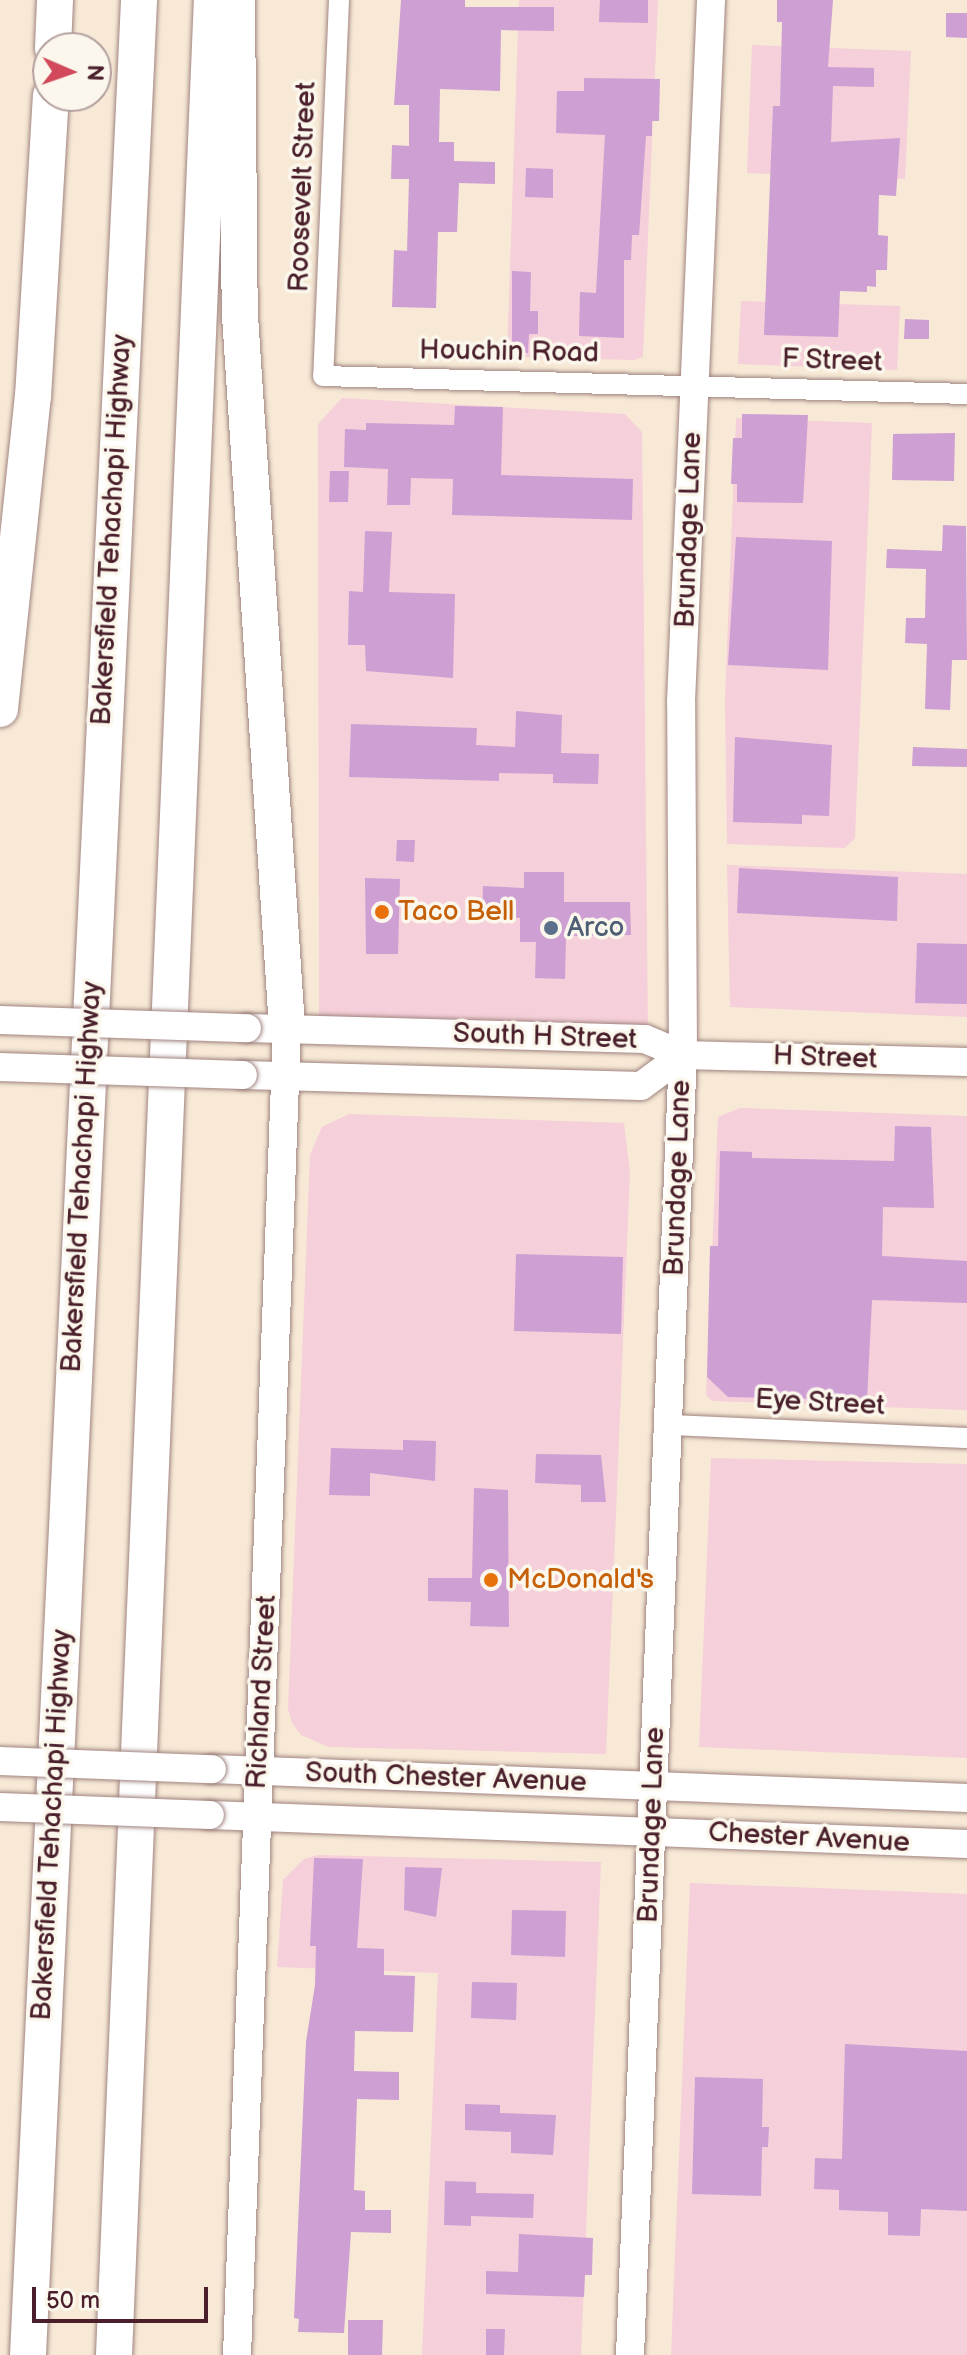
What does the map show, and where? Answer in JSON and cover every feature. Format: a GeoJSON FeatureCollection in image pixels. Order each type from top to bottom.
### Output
{"type":"FeatureCollection","features":[{"type":"Feature","properties":{"kind":"highway"},"geometry":{"type":"LineString","coordinates":[[54,32],[55,0]]}},
{"type":"Feature","properties":{"kind":"highway","name":"Bakersfield Tehachapi Highway"},"geometry":{"type":"LineString","coordinates":[[28,2355],[139,0]]}},
{"type":"Feature","properties":{"kind":"highway"},"geometry":{"type":"LineString","coordinates":[[114,2355],[212,0]]}},
{"type":"Feature","properties":{"kind":"highway"},"geometry":{"type":"LineString","coordinates":[[237,0],[240,316],[287,1028]]}},
{"type":"Feature","properties":{"kind":"highway"},"geometry":{"type":"LineString","coordinates":[[0,709],[33,397],[50,112]]}},
{"type":"Feature","properties":{"kind":"main road","name":"Brundage Lane"},"geometry":{"type":"LineString","coordinates":[[630,2355],[683,1055],[679,814],[711,0]]}},
{"type":"Feature","properties":{"kind":"main road","name":"South H Street"},"geometry":{"type":"LineString","coordinates":[[0,1020],[645,1039],[683,1055]]}},
{"type":"Feature","properties":{"kind":"main road","name":"Richland Street"},"geometry":{"type":"LineString","coordinates":[[237,2355],[256,1771],[287,1028]]}},
{"type":"Feature","properties":{"kind":"main road","name":"South H Street"},"geometry":{"type":"LineString","coordinates":[[0,1067],[641,1086],[683,1055]]}},
{"type":"Feature","properties":{"kind":"main road","name":"H Street"},"geometry":{"type":"LineString","coordinates":[[683,1055],[967,1062]]}},
{"type":"Feature","properties":{"kind":"main road","name":"South Chester Avenue"},"geometry":{"type":"LineString","coordinates":[[0,1761],[653,1785]]}},
{"type":"Feature","properties":{"kind":"main road","name":"Chester Avenue"},"geometry":{"type":"LineString","coordinates":[[653,1785],[967,1798]]}},
{"type":"Feature","properties":{"kind":"main road","name":"South Chester Avenue"},"geometry":{"type":"LineString","coordinates":[[0,1807],[651,1831]]}},
{"type":"Feature","properties":{"kind":"main road","name":"Chester Avenue"},"geometry":{"type":"LineString","coordinates":[[651,1831],[967,1844]]}},
{"type":"Feature","properties":{"kind":"street","name":"Roosevelt Street"},"geometry":{"type":"LineString","coordinates":[[323,376],[339,0]]}},
{"type":"Feature","properties":{"kind":"street","name":"Houchin Road"},"geometry":{"type":"LineString","coordinates":[[323,376],[695,383]]}},
{"type":"Feature","properties":{"kind":"street","name":"F Street"},"geometry":{"type":"LineString","coordinates":[[695,383],[967,394]]}},
{"type":"Feature","properties":{"kind":"street","name":"Eye Street"},"geometry":{"type":"LineString","coordinates":[[670,1425],[967,1438]]}},
{"type":"Feature","properties":{"kind":"shaded area"},"geometry":{"type":"Polygon","coordinates":[[[519,0],[658,0],[643,357],[635,360],[507,357],[519,0]]]}},
{"type":"Feature","properties":{"kind":"shaded area"},"geometry":{"type":"Polygon","coordinates":[[[752,45],[911,51],[905,179],[747,173],[752,45]]]}},
{"type":"Feature","properties":{"kind":"shaded area"},"geometry":{"type":"Polygon","coordinates":[[[741,301],[900,306],[897,370],[738,364],[741,301]]]}},
{"type":"Feature","properties":{"kind":"shaded area"},"geometry":{"type":"Polygon","coordinates":[[[342,398],[625,414],[642,432],[648,1038],[319,1021],[318,424],[342,398]]]}},
{"type":"Feature","properties":{"kind":"shaded area"},"geometry":{"type":"Polygon","coordinates":[[[736,418],[872,423],[855,838],[845,848],[727,844],[725,700],[736,418]]]}},
{"type":"Feature","properties":{"kind":"shaded area"},"geometry":{"type":"Polygon","coordinates":[[[727,865],[967,874],[967,1017],[730,1007],[727,865]]]}},
{"type":"Feature","properties":{"kind":"shaded area"},"geometry":{"type":"Polygon","coordinates":[[[740,1108],[967,1116],[967,1410],[712,1401],[706,1395],[718,1117],[740,1108]]]}},
{"type":"Feature","properties":{"kind":"shaded area"},"geometry":{"type":"Polygon","coordinates":[[[349,1114],[624,1123],[630,1173],[606,1754],[329,1747],[301,1735],[292,1723],[288,1709],[310,1155],[322,1127],[349,1114]]]}},
{"type":"Feature","properties":{"kind":"shaded area"},"geometry":{"type":"Polygon","coordinates":[[[711,1458],[967,1464],[967,1758],[699,1747],[711,1458]]]}},
{"type":"Feature","properties":{"kind":"shaded area"},"geometry":{"type":"Polygon","coordinates":[[[318,1855],[601,1862],[581,2355],[422,2355],[438,1973],[277,1967],[283,1880],[304,1859],[318,1855]]]}},
{"type":"Feature","properties":{"kind":"shaded area"},"geometry":{"type":"Polygon","coordinates":[[[690,1883],[967,1894],[967,2355],[671,2355],[690,1883]]]}},
{"type":"Feature","properties":{"kind":"building"},"geometry":{"type":"Polygon","coordinates":[[[401,0],[465,0],[465,7],[554,7],[554,31],[501,30],[500,91],[440,89],[439,142],[454,142],[454,161],[495,162],[495,184],[459,183],[457,232],[438,232],[436,308],[392,307],[394,250],[407,251],[409,179],[391,179],[392,145],[409,146],[409,105],[394,105],[401,0]]]}},
{"type":"Feature","properties":{"kind":"building"},"geometry":{"type":"Polygon","coordinates":[[[600,0],[648,0],[648,23],[599,22],[600,0]]]}},
{"type":"Feature","properties":{"kind":"building"},"geometry":{"type":"Polygon","coordinates":[[[777,0],[833,0],[828,67],[874,68],[874,87],[833,86],[831,142],[900,138],[896,196],[879,195],[878,235],[888,236],[887,270],[876,270],[876,287],[867,286],[867,292],[840,291],[838,337],[764,335],[773,106],[780,106],[782,22],[777,22],[777,0]]]}},
{"type":"Feature","properties":{"kind":"building"},"geometry":{"type":"Polygon","coordinates":[[[946,13],[967,13],[967,38],[946,37],[946,13]]]}},
{"type":"Feature","properties":{"kind":"building"},"geometry":{"type":"Polygon","coordinates":[[[584,78],[660,79],[659,121],[652,121],[652,136],[646,136],[639,235],[632,235],[631,260],[624,260],[624,338],[579,336],[580,292],[596,293],[605,135],[556,133],[557,91],[584,91],[584,78]]]}},
{"type":"Feature","properties":{"kind":"building"},"geometry":{"type":"Polygon","coordinates":[[[526,168],[553,169],[553,198],[525,197],[526,168]]]}},
{"type":"Feature","properties":{"kind":"building"},"geometry":{"type":"Polygon","coordinates":[[[512,271],[531,272],[530,311],[538,311],[538,334],[529,334],[528,353],[512,352],[512,271]]]}},
{"type":"Feature","properties":{"kind":"building"},"geometry":{"type":"Polygon","coordinates":[[[905,319],[929,320],[929,339],[904,339],[905,319]]]}},
{"type":"Feature","properties":{"kind":"building"},"geometry":{"type":"Polygon","coordinates":[[[455,406],[503,407],[501,475],[633,479],[632,520],[452,515],[453,479],[411,478],[410,505],[387,505],[388,469],[344,467],[345,429],[366,430],[366,423],[454,425],[455,406]]]}},
{"type":"Feature","properties":{"kind":"building"},"geometry":{"type":"Polygon","coordinates":[[[742,414],[808,415],[803,503],[737,502],[737,484],[731,484],[733,438],[742,438],[742,414]]]}},
{"type":"Feature","properties":{"kind":"building"},"geometry":{"type":"Polygon","coordinates":[[[955,433],[954,481],[892,480],[893,434],[955,433]]]}},
{"type":"Feature","properties":{"kind":"building"},"geometry":{"type":"Polygon","coordinates":[[[330,471],[349,471],[348,502],[329,502],[330,471]]]}},
{"type":"Feature","properties":{"kind":"building"},"geometry":{"type":"Polygon","coordinates":[[[943,525],[966,526],[967,660],[952,660],[950,710],[925,709],[927,644],[905,643],[906,618],[925,618],[926,569],[886,568],[887,549],[942,551],[943,525]]]}},
{"type":"Feature","properties":{"kind":"building"},"geometry":{"type":"Polygon","coordinates":[[[365,531],[392,532],[389,592],[455,594],[453,678],[366,671],[365,645],[348,645],[349,591],[363,592],[365,531]]]}},
{"type":"Feature","properties":{"kind":"building"},"geometry":{"type":"Polygon","coordinates":[[[736,537],[832,541],[828,670],[728,665],[736,537]]]}},
{"type":"Feature","properties":{"kind":"building"},"geometry":{"type":"Polygon","coordinates":[[[516,711],[562,715],[561,753],[599,754],[598,784],[553,783],[553,774],[499,773],[499,781],[349,777],[351,724],[477,728],[476,745],[515,747],[516,711]]]}},
{"type":"Feature","properties":{"kind":"building"},"geometry":{"type":"Polygon","coordinates":[[[735,737],[832,745],[829,816],[802,815],[802,824],[733,822],[735,737]]]}},
{"type":"Feature","properties":{"kind":"building"},"geometry":{"type":"Polygon","coordinates":[[[913,747],[967,749],[967,767],[912,766],[913,747]]]}},
{"type":"Feature","properties":{"kind":"building"},"geometry":{"type":"Polygon","coordinates":[[[397,840],[415,840],[414,862],[396,861],[397,840]]]}},
{"type":"Feature","properties":{"kind":"building"},"geometry":{"type":"Polygon","coordinates":[[[739,868],[898,877],[897,921],[737,913],[739,868]]]}},
{"type":"Feature","properties":{"kind":"building"},"geometry":{"type":"Polygon","coordinates":[[[524,872],[564,872],[564,902],[630,902],[631,935],[566,936],[565,979],[535,978],[536,942],[520,942],[520,918],[482,916],[483,886],[524,888],[524,872]]]}},
{"type":"Feature","properties":{"kind":"building"},"geometry":{"type":"Polygon","coordinates":[[[365,878],[400,879],[398,954],[366,954],[365,878]]]}},
{"type":"Feature","properties":{"kind":"building"},"geometry":{"type":"Polygon","coordinates":[[[917,943],[967,944],[967,1004],[915,1003],[917,943]]]}},
{"type":"Feature","properties":{"kind":"building"},"geometry":{"type":"Polygon","coordinates":[[[895,1126],[931,1127],[934,1208],[883,1207],[882,1256],[967,1261],[967,1303],[872,1300],[867,1400],[728,1397],[707,1377],[710,1246],[718,1246],[720,1151],[752,1152],[752,1158],[894,1161],[895,1126]]]}},
{"type":"Feature","properties":{"kind":"building"},"geometry":{"type":"Polygon","coordinates":[[[516,1254],[623,1257],[621,1334],[514,1331],[516,1254]]]}},
{"type":"Feature","properties":{"kind":"building"},"geometry":{"type":"Polygon","coordinates":[[[403,1440],[436,1441],[435,1481],[370,1473],[370,1496],[329,1495],[331,1448],[403,1450],[403,1440]]]}},
{"type":"Feature","properties":{"kind":"building"},"geometry":{"type":"Polygon","coordinates":[[[536,1454],[601,1455],[606,1502],[581,1502],[581,1485],[535,1483],[536,1454]]]}},
{"type":"Feature","properties":{"kind":"building"},"geometry":{"type":"Polygon","coordinates":[[[474,1488],[508,1490],[509,1627],[470,1626],[471,1602],[428,1601],[428,1578],[472,1578],[474,1488]]]}},
{"type":"Feature","properties":{"kind":"building"},"geometry":{"type":"Polygon","coordinates":[[[314,1858],[363,1859],[357,1948],[384,1949],[384,1975],[415,1976],[413,2032],[355,2031],[354,2071],[399,2072],[399,2100],[357,2099],[354,2190],[365,2191],[365,2210],[391,2210],[391,2233],[351,2232],[344,2333],[298,2332],[299,2319],[294,2318],[306,2042],[315,1985],[316,1946],[310,1946],[314,1858]]]}},
{"type":"Feature","properties":{"kind":"building"},"geometry":{"type":"Polygon","coordinates":[[[405,1867],[442,1868],[436,1917],[404,1910],[405,1867]]]}},
{"type":"Feature","properties":{"kind":"building"},"geometry":{"type":"Polygon","coordinates":[[[512,1910],[566,1911],[565,1957],[511,1955],[512,1910]]]}},
{"type":"Feature","properties":{"kind":"building"},"geometry":{"type":"Polygon","coordinates":[[[472,1982],[517,1983],[516,2020],[471,2018],[472,1982]]]}},
{"type":"Feature","properties":{"kind":"building"},"geometry":{"type":"Polygon","coordinates":[[[845,2044],[967,2051],[967,2211],[921,2209],[920,2236],[888,2235],[888,2212],[839,2210],[839,2190],[814,2189],[815,2158],[842,2159],[845,2044]]]}},
{"type":"Feature","properties":{"kind":"building"},"geometry":{"type":"Polygon","coordinates":[[[695,2077],[763,2079],[762,2127],[769,2127],[768,2147],[762,2147],[761,2196],[692,2194],[695,2077]]]}},
{"type":"Feature","properties":{"kind":"building"},"geometry":{"type":"Polygon","coordinates":[[[465,2104],[500,2105],[500,2113],[556,2115],[553,2155],[511,2153],[511,2132],[465,2130],[465,2104]]]}},
{"type":"Feature","properties":{"kind":"building"},"geometry":{"type":"Polygon","coordinates":[[[445,2181],[476,2182],[476,2193],[534,2194],[533,2218],[471,2216],[471,2226],[444,2225],[445,2181]]]}},
{"type":"Feature","properties":{"kind":"building"},"geometry":{"type":"Polygon","coordinates":[[[519,2234],[593,2238],[592,2275],[585,2275],[584,2297],[486,2294],[486,2271],[518,2272],[519,2234]]]}},
{"type":"Feature","properties":{"kind":"building"},"geometry":{"type":"Polygon","coordinates":[[[348,2320],[383,2320],[382,2355],[348,2355],[348,2320]]]}},
{"type":"Feature","properties":{"kind":"building"},"geometry":{"type":"Polygon","coordinates":[[[486,2329],[505,2329],[504,2355],[486,2355],[486,2329]]]}},
{"type":"Feature","properties":{"kind":"place","name":"Taco Bell"},"geometry":{"type":"Point","coordinates":[382,912]}},
{"type":"Feature","properties":{"kind":"place","name":"Arco"},"geometry":{"type":"Point","coordinates":[551,928]}},
{"type":"Feature","properties":{"kind":"place","name":"McDonald's"},"geometry":{"type":"Point","coordinates":[491,1580]}}]}
